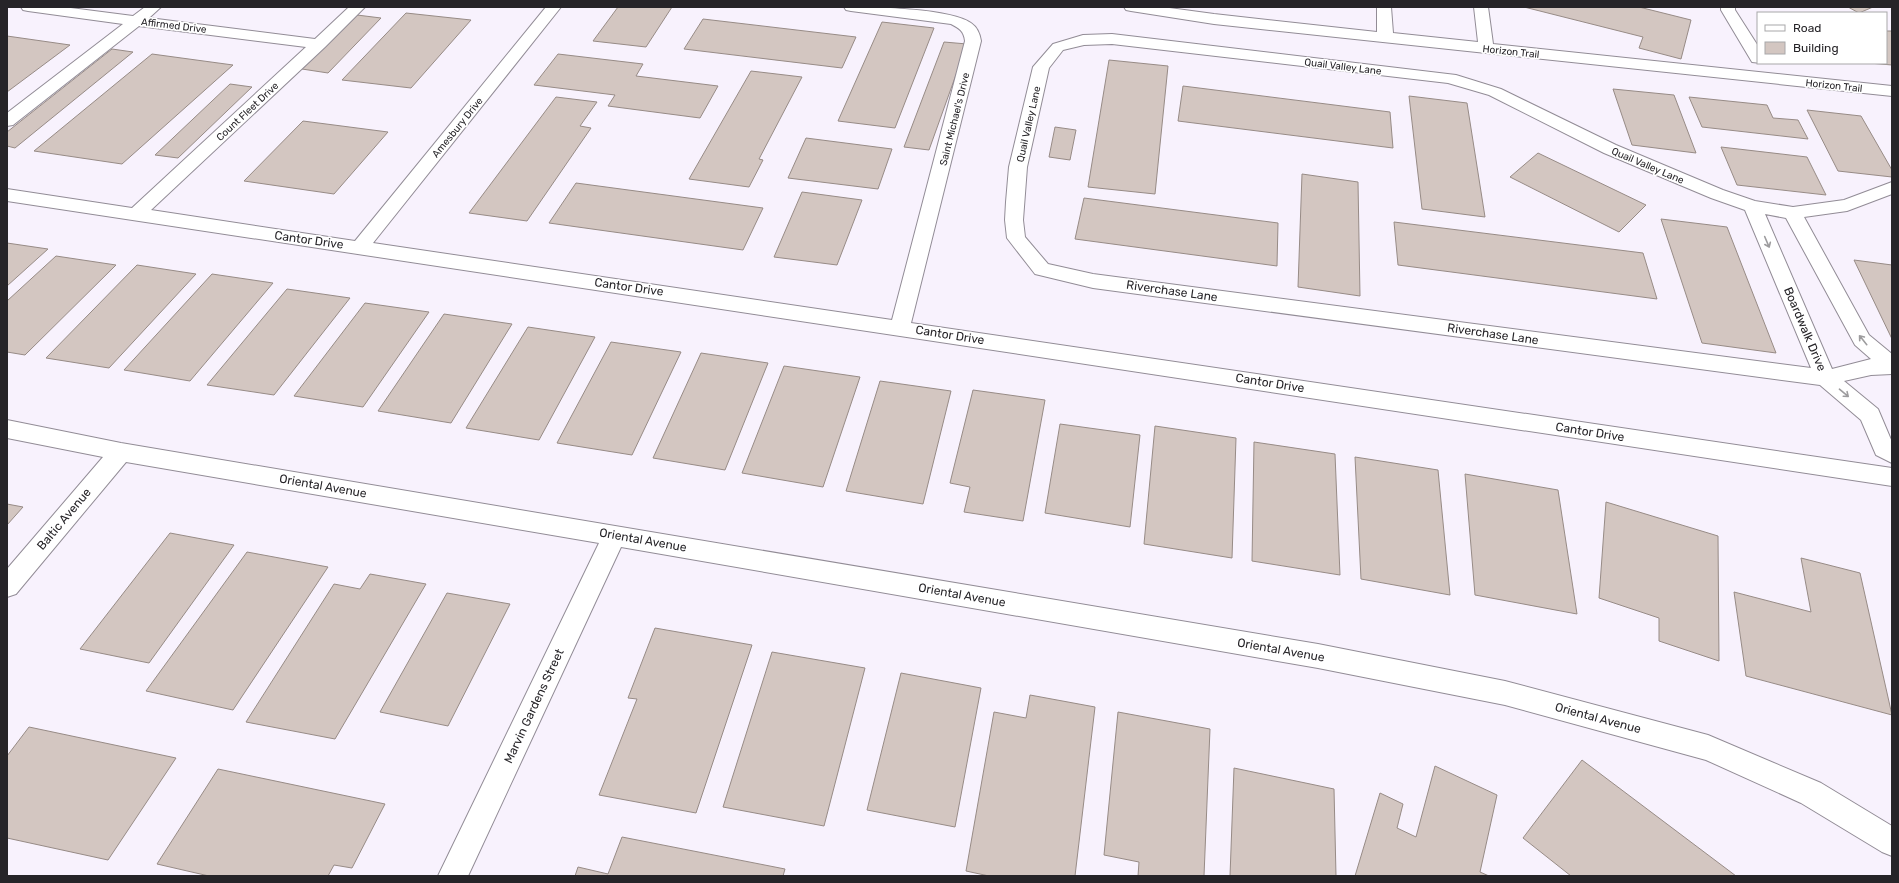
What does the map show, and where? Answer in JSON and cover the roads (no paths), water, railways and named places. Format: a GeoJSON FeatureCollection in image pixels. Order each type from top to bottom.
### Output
{"type":"FeatureCollection","features":[{"type":"Feature","properties":{"kind":"street","name":"Affirmed Drive"},"geometry":{"type":"LineString","coordinates":[[28,7],[320,44]]}},
{"type":"Feature","properties":{"kind":"street"},"geometry":{"type":"LineString","coordinates":[[7,121],[154,7]]}},
{"type":"Feature","properties":{"kind":"street","name":"Count Fleet Drive"},"geometry":{"type":"LineString","coordinates":[[135,215],[358,7]]}},
{"type":"Feature","properties":{"kind":"street","name":"Amesbury Drive"},"geometry":{"type":"LineString","coordinates":[[360,247],[554,7]]}},
{"type":"Feature","properties":{"kind":"street","name":"Saint Michael's Drive"},"geometry":{"type":"LineString","coordinates":[[851,7],[954,20],[965,25],[972,32],[974,41],[900,328]]}},
{"type":"Feature","properties":{"kind":"street","name":"Horizon Trail"},"geometry":{"type":"LineString","coordinates":[[1131,7],[1214,19],[1385,38],[1892,91]]}},
{"type":"Feature","properties":{"kind":"street"},"geometry":{"type":"LineString","coordinates":[[1384,7],[1385,38]]}},
{"type":"Feature","properties":{"kind":"street"},"geometry":{"type":"LineString","coordinates":[[1481,7],[1486,48]]}},
{"type":"Feature","properties":{"kind":"street"},"geometry":{"type":"LineString","coordinates":[[1728,7],[1728,10],[1757,57]]}},
{"type":"Feature","properties":{"kind":"street","name":"Quail Valley Lane"},"geometry":{"type":"LineString","coordinates":[[1093,281],[1042,268],[1016,238],[1014,220],[1018,166],[1042,67],[1058,47],[1083,40],[1112,39],[1450,78],[1495,92],[1610,149],[1717,194],[1752,206],[1793,213],[1847,205],[1892,188]]}},
{"type":"Feature","properties":{"kind":"street"},"geometry":{"type":"LineString","coordinates":[[1761,64],[1769,78]]}},
{"type":"Feature","properties":{"kind":"street","name":"Cantor Drive"},"geometry":{"type":"LineString","coordinates":[[7,196],[360,247],[1892,477]]}},
{"type":"Feature","properties":{"kind":"street","name":"Boardwalk Drive"},"geometry":{"type":"LineString","coordinates":[[1752,206],[1826,378],[1870,415],[1884,449],[1892,454]]}},
{"type":"Feature","properties":{"kind":"street"},"geometry":{"type":"LineString","coordinates":[[1793,213],[1862,340],[1892,366]]}},
{"type":"Feature","properties":{"kind":"street","name":"Riverchase Lane"},"geometry":{"type":"LineString","coordinates":[[1093,281],[1826,378],[1871,367],[1892,366]]}},
{"type":"Feature","properties":{"kind":"street","name":"Oriental Avenue"},"geometry":{"type":"LineString","coordinates":[[7,429],[122,452],[615,535],[1310,655],[1505,693],[1708,748],[1811,792],[1892,842]]}},
{"type":"Feature","properties":{"kind":"street","name":"Baltic Avenue"},"geometry":{"type":"LineString","coordinates":[[7,586],[122,452]]}},
{"type":"Feature","properties":{"kind":"street","name":"Marvin Gardens Street"},"geometry":{"type":"LineString","coordinates":[[453,876],[615,535]]}}]}
